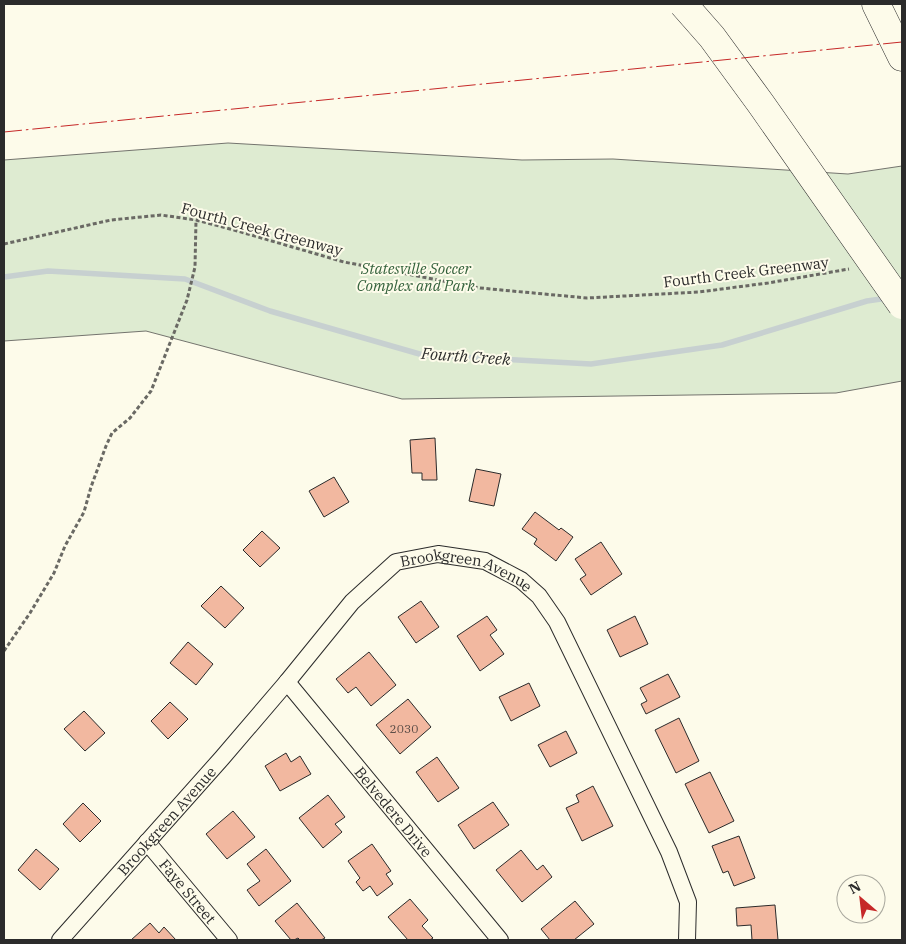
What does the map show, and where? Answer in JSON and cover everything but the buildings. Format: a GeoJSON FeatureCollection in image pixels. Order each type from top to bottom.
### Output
{"type":"FeatureCollection","features":[{"type":"Feature","properties":{"kind":"highway"},"geometry":{"type":"LineString","coordinates":[[683,4],[712,38],[761,104],[902,305]]}},
{"type":"Feature","properties":{"kind":"highway"},"geometry":{"type":"LineString","coordinates":[[876,4],[902,57]]}},
{"type":"Feature","properties":{"kind":"street","name":"Brookgreen Avenue"},"geometry":{"type":"LineString","coordinates":[[60,940],[222,758],[352,602],[396,562],[438,554],[485,561],[521,580],[539,596],[556,622],[669,852],[688,902],[687,940]]}},
{"type":"Feature","properties":{"kind":"street","name":"Belvedere Drive"},"geometry":{"type":"LineString","coordinates":[[287,682],[500,940]]}},
{"type":"Feature","properties":{"kind":"street","name":"Faye Street"},"geometry":{"type":"LineString","coordinates":[[147,842],[230,940]]}},
{"type":"Feature","properties":{"kind":"path","name":"Fourth Creek Greenway"},"geometry":{"type":"LineString","coordinates":[[4,244],[111,220],[161,215],[196,220],[344,262],[480,288],[587,298],[699,292],[768,283],[854,268]]}},
{"type":"Feature","properties":{"kind":"path"},"geometry":{"type":"LineString","coordinates":[[4,651],[30,613],[54,572],[65,546],[84,512],[91,487],[112,433],[130,418],[151,391],[189,294],[194,270],[196,220]]}},
{"type":"Feature","properties":{"kind":"green space","name":"Statesville Soccer Complex and Park"},"geometry":{"type":"Polygon","coordinates":[[[228,143],[522,160],[613,159],[848,174],[902,166],[902,381],[836,393],[402,399],[146,331],[4,341],[4,160],[228,143]]]}},
{"type":"Feature","properties":{"kind":"waterway","name":"Fourth Creek"},"geometry":{"type":"LineString","coordinates":[[4,277],[48,271],[185,279],[270,311],[423,355],[591,364],[722,345],[867,301],[888,298]]}},
{"type":"Feature","properties":{"kind":"power"},"geometry":{"type":"LineString","coordinates":[[4,132],[902,42]]}}]}
